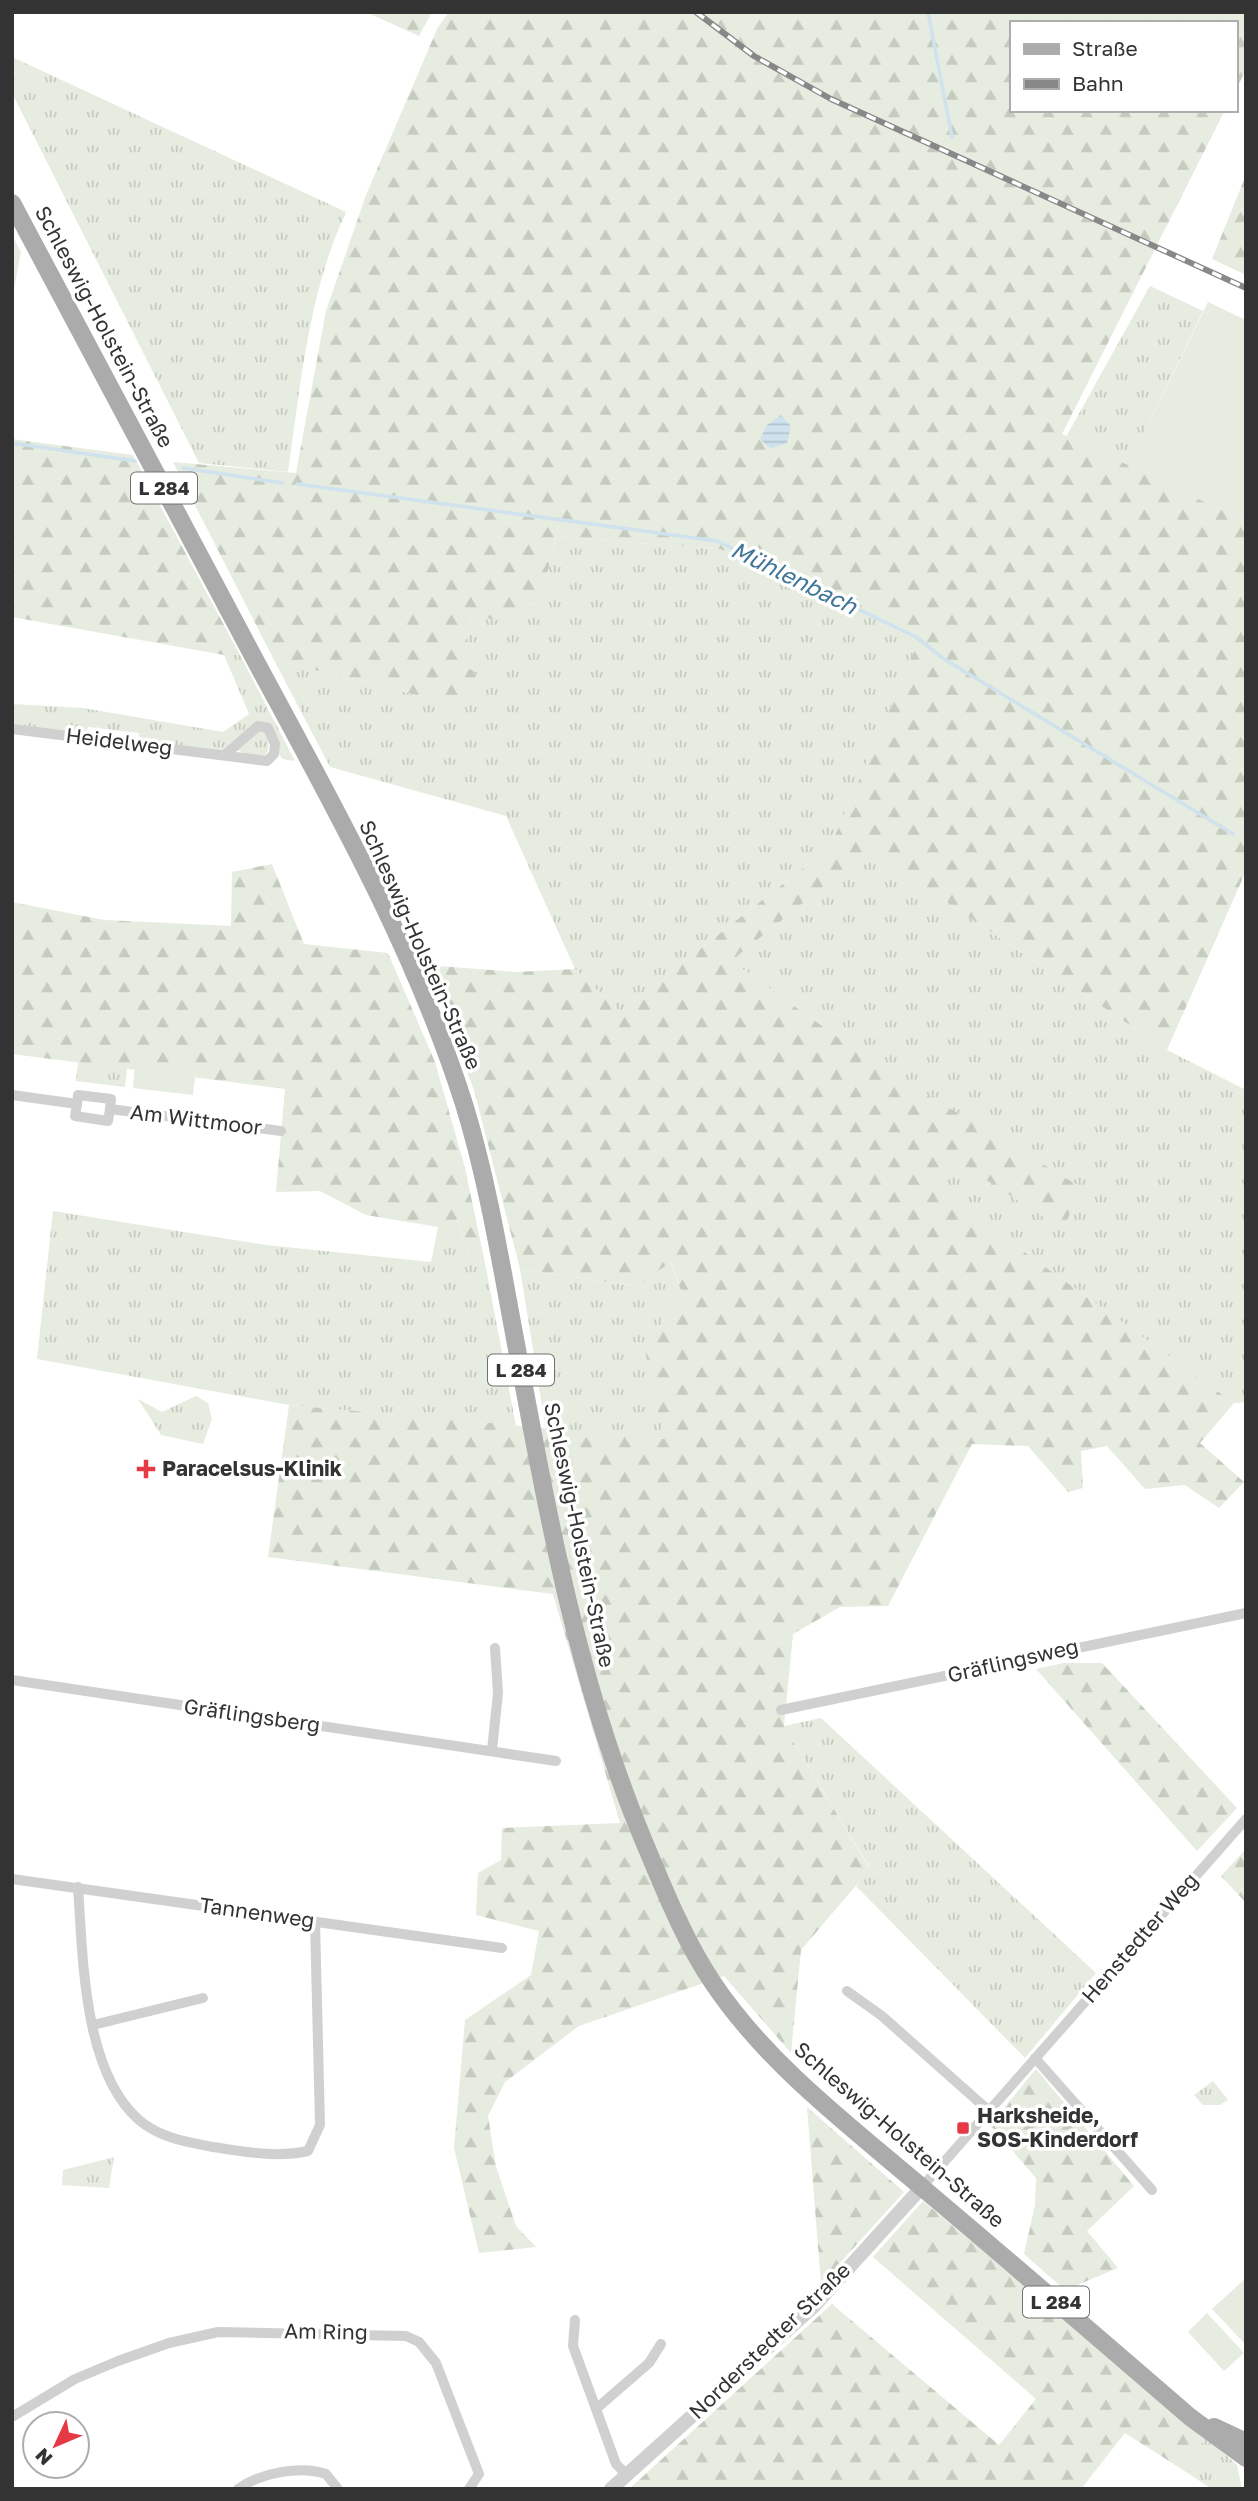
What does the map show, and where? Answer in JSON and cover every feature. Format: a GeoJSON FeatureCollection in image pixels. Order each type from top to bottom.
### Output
{"type":"FeatureCollection","features":[{"type":"Feature","properties":{"kind":"main road","name":"Schleswig-Holstein-Straße"},"geometry":{"type":"LineString","coordinates":[[12,203],[316,772],[382,905],[452,1070],[477,1152],[558,1569],[577,1648],[611,1759],[671,1906],[707,1975],[730,2008],[764,2046],[830,2110],[1190,2417],[1246,2458]]}},
{"type":"Feature","properties":{"kind":"main road","name":"Schleswig-Holstein-Straße"},"geometry":{"type":"LineString","coordinates":[[1190,2417],[1246,2442]]}},
{"type":"Feature","properties":{"kind":"street","name":"Heidelweg"},"geometry":{"type":"LineString","coordinates":[[12,729],[267,761],[274,754],[273,735],[268,729],[258,726],[225,755]]}},
{"type":"Feature","properties":{"kind":"street","name":"Am Wittmoor"},"geometry":{"type":"LineString","coordinates":[[12,1095],[77,1104]]}},
{"type":"Feature","properties":{"kind":"street","name":"Am Wittmoor"},"geometry":{"type":"LineString","coordinates":[[78,1095],[111,1099],[108,1121],[75,1116],[77,1104],[78,1095]]}},
{"type":"Feature","properties":{"kind":"street","name":"Am Wittmoor"},"geometry":{"type":"LineString","coordinates":[[110,1109],[281,1131]]}},
{"type":"Feature","properties":{"kind":"street","name":"Gräflingsweg"},"geometry":{"type":"LineString","coordinates":[[781,1710],[1246,1613]]}},
{"type":"Feature","properties":{"kind":"street"},"geometry":{"type":"LineString","coordinates":[[492,1750],[498,1693],[495,1648]]}},
{"type":"Feature","properties":{"kind":"street","name":"Gräflingsberg"},"geometry":{"type":"LineString","coordinates":[[12,1680],[556,1761]]}},
{"type":"Feature","properties":{"kind":"street","name":"Henstedter Weg"},"geometry":{"type":"LineString","coordinates":[[922,2187],[1246,1819]]}},
{"type":"Feature","properties":{"kind":"street","name":"Tannenweg"},"geometry":{"type":"LineString","coordinates":[[12,1879],[502,1948]]}},
{"type":"Feature","properties":{"kind":"street"},"geometry":{"type":"LineString","coordinates":[[78,1888],[83,1959],[93,2025],[105,2072],[125,2105],[147,2125],[176,2140],[219,2148],[283,2156],[308,2151],[320,2125],[315,1922]]}},
{"type":"Feature","properties":{"kind":"street"},"geometry":{"type":"LineString","coordinates":[[847,1991],[881,2016],[988,2110]]}},
{"type":"Feature","properties":{"kind":"street"},"geometry":{"type":"LineString","coordinates":[[93,2025],[202,1998]]}},
{"type":"Feature","properties":{"kind":"street"},"geometry":{"type":"LineString","coordinates":[[1035,2058],[1152,2190]]}},
{"type":"Feature","properties":{"kind":"street","name":"Norderstedter Straße"},"geometry":{"type":"LineString","coordinates":[[611,2489],[814,2306],[922,2187]]}},
{"type":"Feature","properties":{"kind":"street"},"geometry":{"type":"LineString","coordinates":[[575,2320],[573,2346],[617,2464],[626,2475]]}},
{"type":"Feature","properties":{"kind":"street","name":"Am Ring"},"geometry":{"type":"LineString","coordinates":[[12,2417],[75,2379],[169,2343],[218,2332],[406,2336],[428,2350],[441,2375],[479,2474],[469,2489]]}},
{"type":"Feature","properties":{"kind":"street"},"geometry":{"type":"LineString","coordinates":[[596,2409],[649,2363],[661,2344]]}},
{"type":"Feature","properties":{"kind":"street"},"geometry":{"type":"LineString","coordinates":[[239,2489],[276,2474],[302,2470],[326,2474],[338,2489]]}},
{"type":"Feature","properties":{"kind":"green space"},"geometry":{"type":"Polygon","coordinates":[[[366,12],[432,12],[419,36],[366,12]]]}},
{"type":"Feature","properties":{"kind":"green space"},"geometry":{"type":"Polygon","coordinates":[[[449,12],[1246,12],[1246,70],[1237,87],[1237,21],[1010,21],[1010,112],[1224,112],[1062,434],[1246,521],[1246,871],[1167,1050],[869,850],[731,961],[874,1063],[1079,1186],[1064,1230],[947,1155],[929,1183],[1234,1403],[1200,1443],[1244,1482],[1219,1508],[1185,1485],[1145,1489],[1107,1446],[1081,1451],[1083,1488],[1068,1492],[1028,1446],[972,1444],[888,1606],[840,1607],[793,1634],[784,1726],[870,1869],[801,1950],[791,2053],[724,1976],[579,2026],[505,2082],[488,2116],[496,2167],[516,2226],[536,2247],[479,2253],[454,2148],[465,2020],[531,1975],[539,1931],[476,1915],[478,1873],[501,1860],[502,1828],[620,1823],[553,1594],[268,1557],[289,1405],[664,1439],[645,1351],[681,1291],[671,1262],[636,1286],[520,1269],[474,1090],[426,965],[517,972],[575,969],[620,1012],[830,847],[921,636],[720,549],[556,537],[540,604],[523,603],[517,624],[472,615],[462,664],[475,672],[476,694],[449,703],[274,660],[173,462],[296,473],[326,311],[366,195],[438,27],[449,12]]]}},
{"type":"Feature","properties":{"kind":"green space"},"geometry":{"type":"Polygon","coordinates":[[[12,57],[346,212],[333,243],[314,307],[288,472],[199,463],[12,93],[12,57]]]}},
{"type":"Feature","properties":{"kind":"green space"},"geometry":{"type":"Polygon","coordinates":[[[1246,175],[1246,275],[1212,259],[1246,175]]]}},
{"type":"Feature","properties":{"kind":"green space"},"geometry":{"type":"Polygon","coordinates":[[[12,235],[21,252],[12,299],[12,235]]]}},
{"type":"Feature","properties":{"kind":"green space"},"geometry":{"type":"Polygon","coordinates":[[[1150,286],[1203,311],[1128,467],[1066,437],[1150,286]]]}},
{"type":"Feature","properties":{"kind":"green space"},"geometry":{"type":"Polygon","coordinates":[[[1208,302],[1246,320],[1246,521],[1128,467],[1208,302]]]}},
{"type":"Feature","properties":{"kind":"green space"},"geometry":{"type":"Polygon","coordinates":[[[12,439],[133,455],[240,655],[224,655],[12,617],[12,439]]]}},
{"type":"Feature","properties":{"kind":"green space"},"geometry":{"type":"Polygon","coordinates":[[[556,537],[720,549],[922,636],[830,847],[620,1012],[575,969],[506,816],[330,767],[274,660],[449,703],[462,664],[472,615],[517,623],[523,603],[540,604],[556,537]]]}},
{"type":"Feature","properties":{"kind":"green space"},"geometry":{"type":"Polygon","coordinates":[[[224,655],[240,655],[295,761],[283,759],[278,753],[279,743],[258,724],[223,752],[139,741],[139,733],[88,727],[86,734],[12,725],[12,704],[83,708],[223,732],[249,714],[224,655]]]}},
{"type":"Feature","properties":{"kind":"green space"},"geometry":{"type":"Polygon","coordinates":[[[265,730],[269,747],[264,756],[253,757],[238,750],[238,744],[252,731],[265,730]]]}},
{"type":"Feature","properties":{"kind":"green space"},"geometry":{"type":"Polygon","coordinates":[[[869,850],[1167,1050],[1246,1090],[1246,1402],[1234,1403],[929,1183],[946,1154],[1063,1229],[874,1063],[731,961],[869,850]]]}},
{"type":"Feature","properties":{"kind":"green space"},"geometry":{"type":"Polygon","coordinates":[[[272,864],[304,944],[388,953],[435,1062],[465,1168],[485,1263],[470,1261],[458,1219],[438,1227],[366,1215],[320,1191],[276,1192],[285,1089],[12,1054],[12,902],[104,920],[231,926],[232,872],[272,864]]]}},
{"type":"Feature","properties":{"kind":"green space"},"geometry":{"type":"Polygon","coordinates":[[[79,1055],[128,1061],[125,1087],[76,1081],[79,1055]]]}},
{"type":"Feature","properties":{"kind":"green space"},"geometry":{"type":"Polygon","coordinates":[[[135,1062],[196,1068],[193,1095],[133,1088],[135,1062]]]}},
{"type":"Feature","properties":{"kind":"green space"},"geometry":{"type":"Polygon","coordinates":[[[53,1211],[266,1245],[431,1262],[438,1227],[458,1219],[470,1261],[485,1263],[516,1426],[289,1405],[37,1359],[53,1211]]]}},
{"type":"Feature","properties":{"kind":"green space"},"geometry":{"type":"Polygon","coordinates":[[[670,1261],[681,1291],[645,1351],[665,1439],[546,1430],[520,1269],[635,1286],[670,1261]]]}},
{"type":"Feature","properties":{"kind":"green space"},"geometry":{"type":"Polygon","coordinates":[[[196,1396],[208,1403],[212,1419],[203,1444],[161,1435],[138,1399],[162,1412],[196,1396]]]}},
{"type":"Feature","properties":{"kind":"green space"},"geometry":{"type":"Polygon","coordinates":[[[1064,1663],[1102,1663],[1237,1808],[1197,1851],[1036,1669],[1064,1663]]]}},
{"type":"Feature","properties":{"kind":"green space"},"geometry":{"type":"Polygon","coordinates":[[[821,1718],[1096,1973],[1025,2058],[856,1886],[870,1868],[784,1726],[821,1718]]]}},
{"type":"Feature","properties":{"kind":"green space"},"geometry":{"type":"Polygon","coordinates":[[[1246,1849],[1246,1903],[1221,1876],[1246,1849]]]}},
{"type":"Feature","properties":{"kind":"green space"},"geometry":{"type":"Polygon","coordinates":[[[1036,2069],[1134,2186],[1087,2231],[1118,2268],[1065,2290],[1024,2254],[1035,2205],[1036,2178],[990,2125],[1036,2069]]]}},
{"type":"Feature","properties":{"kind":"green space"},"geometry":{"type":"Polygon","coordinates":[[[1213,2081],[1228,2100],[1220,2105],[1203,2105],[1194,2095],[1213,2081]]]}},
{"type":"Feature","properties":{"kind":"green space"},"geometry":{"type":"Polygon","coordinates":[[[807,2107],[904,2192],[821,2284],[807,2107]]]}},
{"type":"Feature","properties":{"kind":"green space"},"geometry":{"type":"Polygon","coordinates":[[[114,2157],[109,2188],[62,2185],[63,2170],[114,2157]]]}},
{"type":"Feature","properties":{"kind":"green space"},"geometry":{"type":"Polygon","coordinates":[[[923,2201],[1206,2437],[1183,2470],[1125,2433],[1081,2489],[629,2489],[832,2304],[999,2445],[1036,2399],[873,2257],[923,2201]]]}},
{"type":"Feature","properties":{"kind":"green space"},"geometry":{"type":"Polygon","coordinates":[[[1246,2278],[1246,2345],[1212,2309],[1246,2278]]]}},
{"type":"Feature","properties":{"kind":"green space"},"geometry":{"type":"Polygon","coordinates":[[[1207,2313],[1244,2353],[1224,2371],[1188,2332],[1207,2313]]]}},
{"type":"Feature","properties":{"kind":"green space"},"geometry":{"type":"Polygon","coordinates":[[[1206,2437],[1237,2465],[1242,2489],[1212,2489],[1183,2470],[1206,2437]]]}},
{"type":"Feature","properties":{"kind":"water"},"geometry":{"type":"Polygon","coordinates":[[[781,415],[791,426],[787,443],[771,449],[760,439],[767,425],[781,415]]]}},
{"type":"Feature","properties":{"kind":"waterway"},"geometry":{"type":"LineString","coordinates":[[928,12],[952,137]]}},
{"type":"Feature","properties":{"kind":"waterway","name":"Mühlenbach"},"geometry":{"type":"LineString","coordinates":[[12,443],[135,461]]}},
{"type":"Feature","properties":{"kind":"waterway","name":"Mühlenbach"},"geometry":{"type":"LineString","coordinates":[[183,468],[283,483]]}},
{"type":"Feature","properties":{"kind":"waterway","name":"Mühlenbach"},"geometry":{"type":"LineString","coordinates":[[297,484],[717,541],[916,637],[944,659],[1233,834]]}},
{"type":"Feature","properties":{"kind":"railway"},"geometry":{"type":"LineString","coordinates":[[696,12],[754,56],[831,99],[1246,288]]}},
{"type":"Feature","properties":{"kind":"place","name":"Paracelsus-Klinik"},"geometry":{"type":"Point","coordinates":[146,1469]}},
{"type":"Feature","properties":{"kind":"place","name":"Harksheide, SOS-Kinderdorf"},"geometry":{"type":"Point","coordinates":[963,2128]}}]}
